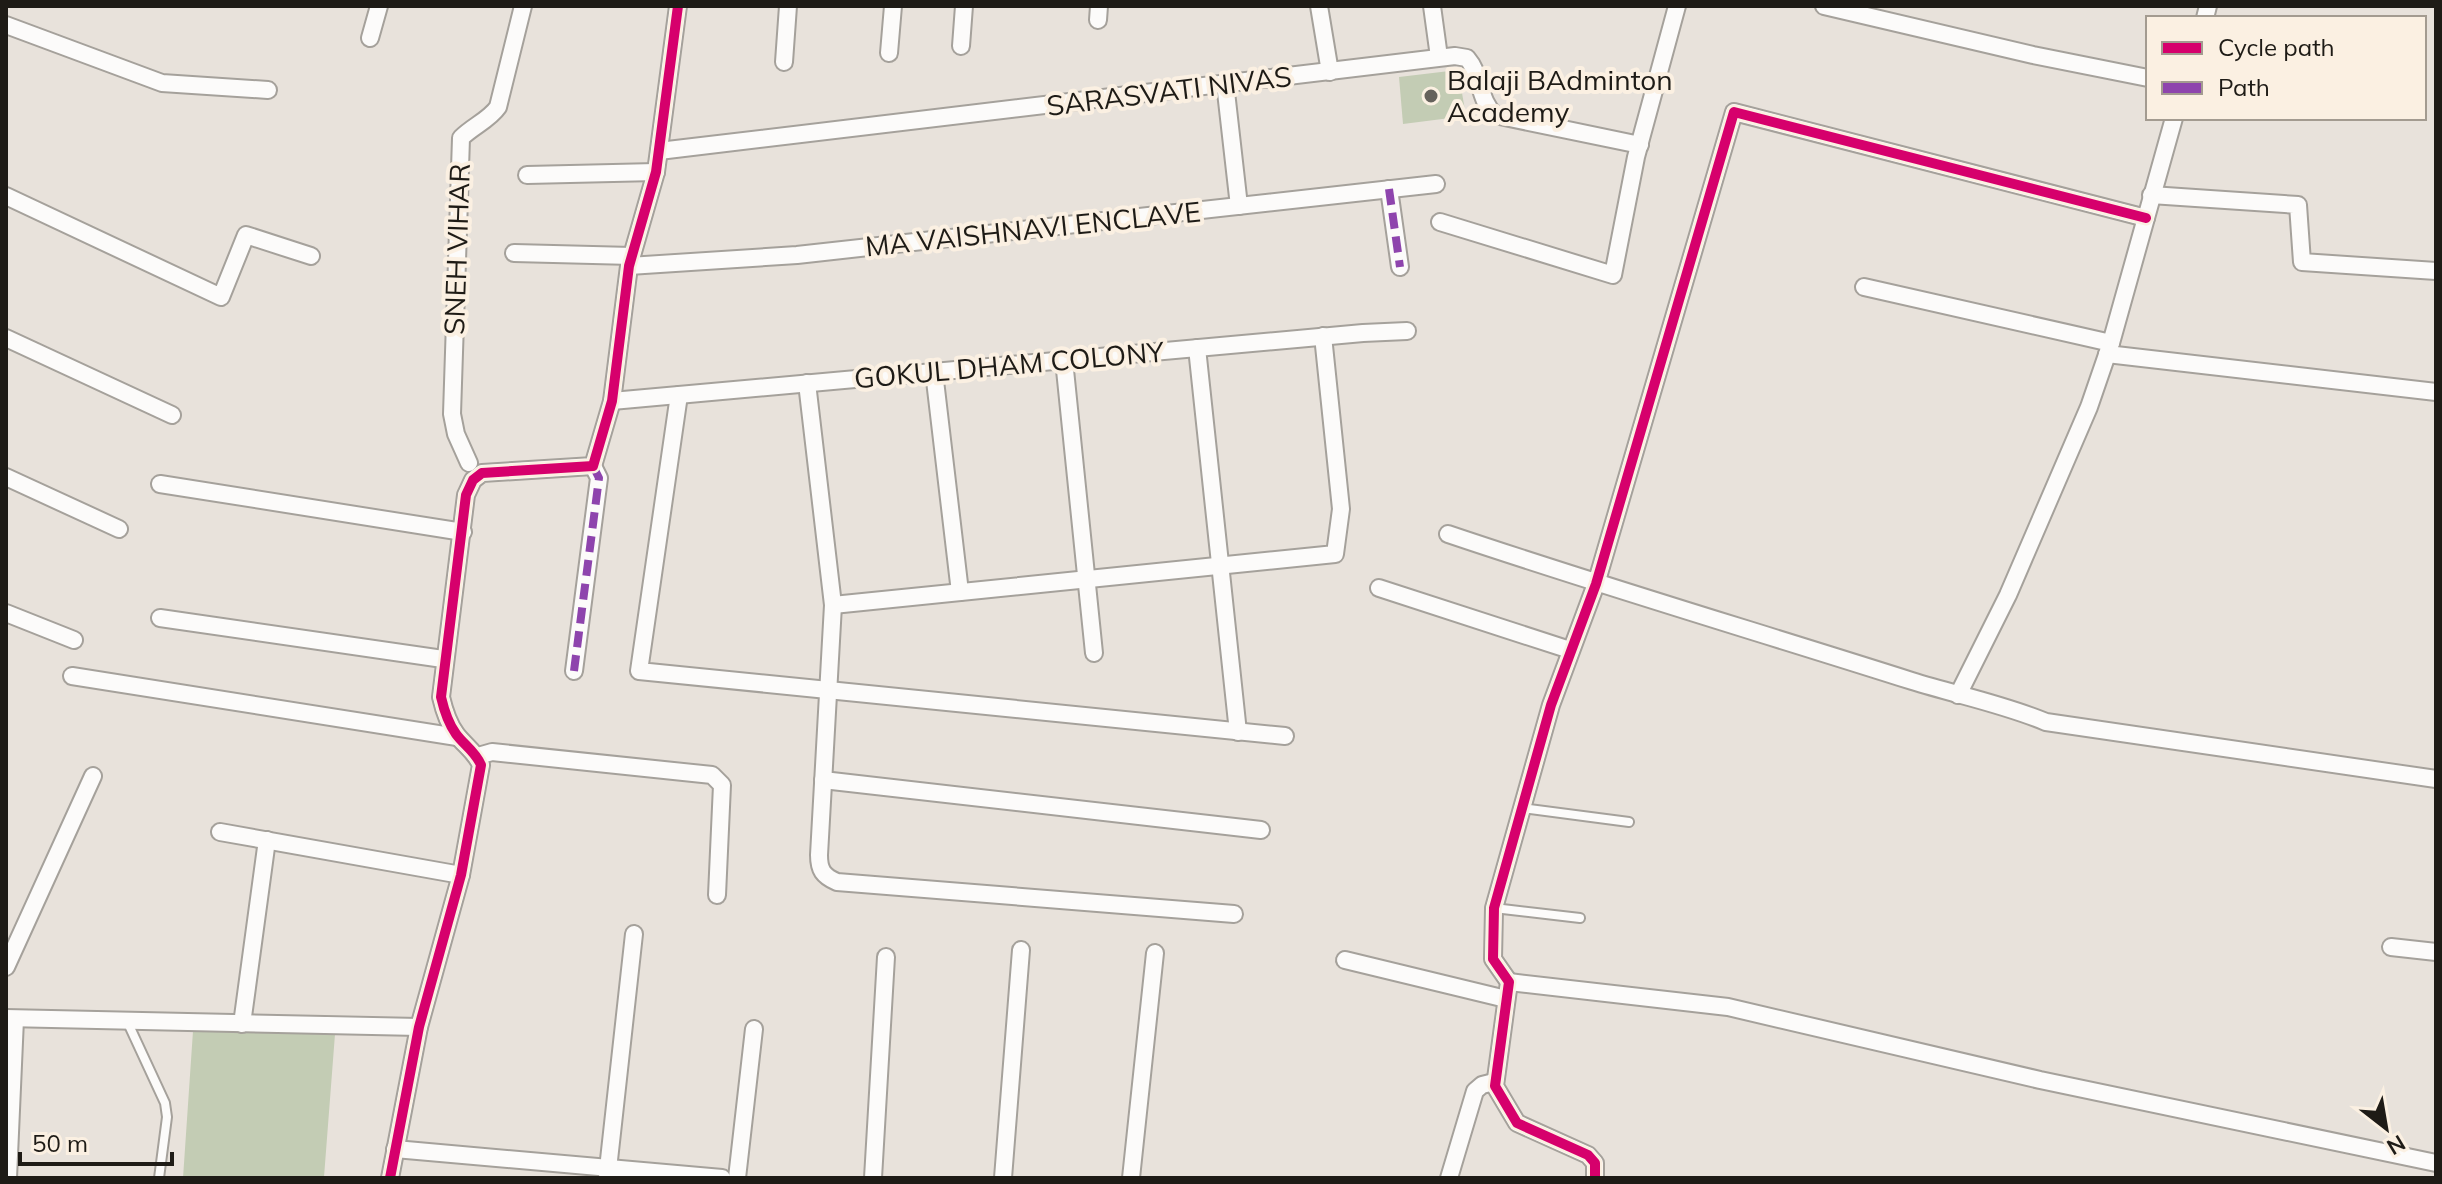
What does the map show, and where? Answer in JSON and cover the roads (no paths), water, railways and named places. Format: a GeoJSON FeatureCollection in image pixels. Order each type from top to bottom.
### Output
{"type":"FeatureCollection","features":[{"type":"Feature","properties":{"kind":"street"},"geometry":{"type":"LineString","coordinates":[[370,38],[379,6]]}},
{"type":"Feature","properties":{"kind":"street","name":"SNEH VIHAR"},"geometry":{"type":"LineString","coordinates":[[469,463],[456,434],[452,414],[461,138],[474,125],[491,117],[498,107],[523,6]]}},
{"type":"Feature","properties":{"kind":"street"},"geometry":{"type":"LineString","coordinates":[[574,671],[599,478],[593,466],[612,401],[631,261],[656,172],[678,6]]}},
{"type":"Feature","properties":{"kind":"street"},"geometry":{"type":"LineString","coordinates":[[784,62],[788,6]]}},
{"type":"Feature","properties":{"kind":"street"},"geometry":{"type":"LineString","coordinates":[[889,53],[893,6]]}},
{"type":"Feature","properties":{"kind":"street"},"geometry":{"type":"LineString","coordinates":[[961,46],[964,6]]}},
{"type":"Feature","properties":{"kind":"street"},"geometry":{"type":"LineString","coordinates":[[1319,6],[1330,72]]}},
{"type":"Feature","properties":{"kind":"street"},"geometry":{"type":"LineString","coordinates":[[1432,6],[1439,57]]}},
{"type":"Feature","properties":{"kind":"street"},"geometry":{"type":"LineString","coordinates":[[1440,222],[1613,275],[1640,145],[1677,6]]}},
{"type":"Feature","properties":{"kind":"street"},"geometry":{"type":"LineString","coordinates":[[1824,6],[2033,55],[2146,78]]}},
{"type":"Feature","properties":{"kind":"street"},"geometry":{"type":"LineString","coordinates":[[6,25],[162,83],[268,90]]}},
{"type":"Feature","properties":{"kind":"street","name":"SARASVATI NIVAS"},"geometry":{"type":"LineString","coordinates":[[659,151],[1439,57],[1467,58],[1473,65],[1485,103],[1495,115],[1640,145]]}},
{"type":"Feature","properties":{"kind":"street"},"geometry":{"type":"LineString","coordinates":[[1225,83],[1239,206]]}},
{"type":"Feature","properties":{"kind":"street"},"geometry":{"type":"LineString","coordinates":[[1595,1178],[1595,1163],[1588,1155],[1517,1123],[1494,1082],[1508,990],[1493,959],[1494,908],[1551,705],[1596,584],[1734,112],[2146,218]]}},
{"type":"Feature","properties":{"kind":"street"},"geometry":{"type":"LineString","coordinates":[[1958,695],[2041,521],[2089,407],[2109,348],[2173,120]]}},
{"type":"Feature","properties":{"kind":"street"},"geometry":{"type":"LineString","coordinates":[[527,175],[656,172]]}},
{"type":"Feature","properties":{"kind":"street","name":"MA VAISHNAVI ENCLAVE"},"geometry":{"type":"LineString","coordinates":[[514,253],[631,261],[797,255],[1436,184]]}},
{"type":"Feature","properties":{"kind":"street"},"geometry":{"type":"LineString","coordinates":[[1389,189],[1400,267]]}},
{"type":"Feature","properties":{"kind":"street"},"geometry":{"type":"LineString","coordinates":[[2151,195],[2298,205],[2302,262],[2436,271]]}},
{"type":"Feature","properties":{"kind":"street"},"geometry":{"type":"LineString","coordinates":[[6,196],[221,297],[246,235],[311,256]]}},
{"type":"Feature","properties":{"kind":"street"},"geometry":{"type":"LineString","coordinates":[[1864,287],[2109,348],[2436,392]]}},
{"type":"Feature","properties":{"kind":"street","name":"GOKUL DHAM COLONY"},"geometry":{"type":"LineString","coordinates":[[612,401],[1407,331]]}},
{"type":"Feature","properties":{"kind":"street"},"geometry":{"type":"LineString","coordinates":[[833,605],[1335,554],[1341,509],[1323,336]]}},
{"type":"Feature","properties":{"kind":"street"},"geometry":{"type":"LineString","coordinates":[[6,338],[172,415]]}},
{"type":"Feature","properties":{"kind":"street"},"geometry":{"type":"LineString","coordinates":[[1197,348],[1238,732]]}},
{"type":"Feature","properties":{"kind":"street"},"geometry":{"type":"LineString","coordinates":[[1064,360],[1094,653]]}},
{"type":"Feature","properties":{"kind":"street"},"geometry":{"type":"LineString","coordinates":[[934,372],[960,592]]}},
{"type":"Feature","properties":{"kind":"street"},"geometry":{"type":"LineString","coordinates":[[807,383],[833,605],[819,868],[837,882],[1234,914]]}},
{"type":"Feature","properties":{"kind":"street"},"geometry":{"type":"LineString","coordinates":[[679,395],[639,671],[1285,736]]}},
{"type":"Feature","properties":{"kind":"street"},"geometry":{"type":"LineString","coordinates":[[390,1178],[419,1027],[461,875],[481,765],[478,756],[457,737],[444,713],[441,697],[443,659],[466,495],[473,480],[482,473],[593,466]]}},
{"type":"Feature","properties":{"kind":"street"},"geometry":{"type":"LineString","coordinates":[[6,477],[119,529]]}},
{"type":"Feature","properties":{"kind":"street"},"geometry":{"type":"LineString","coordinates":[[160,484],[463,532]]}},
{"type":"Feature","properties":{"kind":"street"},"geometry":{"type":"LineString","coordinates":[[1448,534],[1596,584],[1800,644],[1958,695],[2015,709],[2046,722],[2436,779]]}},
{"type":"Feature","properties":{"kind":"street"},"geometry":{"type":"LineString","coordinates":[[1379,588],[1570,650]]}},
{"type":"Feature","properties":{"kind":"street"},"geometry":{"type":"LineString","coordinates":[[6,613],[74,640]]}},
{"type":"Feature","properties":{"kind":"street"},"geometry":{"type":"LineString","coordinates":[[160,618],[443,659]]}},
{"type":"Feature","properties":{"kind":"street"},"geometry":{"type":"LineString","coordinates":[[72,676],[457,737]]}},
{"type":"Feature","properties":{"kind":"street"},"geometry":{"type":"LineString","coordinates":[[478,756],[492,752],[712,775],[722,785],[717,895]]}},
{"type":"Feature","properties":{"kind":"street"},"geometry":{"type":"LineString","coordinates":[[6,967],[93,776]]}},
{"type":"Feature","properties":{"kind":"street"},"geometry":{"type":"LineString","coordinates":[[823,780],[1261,830]]}},
{"type":"Feature","properties":{"kind":"street"},"geometry":{"type":"LineString","coordinates":[[220,832],[461,875]]}},
{"type":"Feature","properties":{"kind":"street"},"geometry":{"type":"LineString","coordinates":[[242,1024],[267,840]]}},
{"type":"Feature","properties":{"kind":"street"},"geometry":{"type":"LineString","coordinates":[[607,1172],[634,934]]}},
{"type":"Feature","properties":{"kind":"street"},"geometry":{"type":"LineString","coordinates":[[2391,947],[2436,952]]}},
{"type":"Feature","properties":{"kind":"street"},"geometry":{"type":"LineString","coordinates":[[1003,1178],[1021,950]]}},
{"type":"Feature","properties":{"kind":"street"},"geometry":{"type":"LineString","coordinates":[[1131,1178],[1155,953]]}},
{"type":"Feature","properties":{"kind":"street"},"geometry":{"type":"LineString","coordinates":[[873,1178],[886,957]]}},
{"type":"Feature","properties":{"kind":"street"},"geometry":{"type":"LineString","coordinates":[[1345,960],[1508,990],[1728,1007],[2040,1080],[2436,1163]]}},
{"type":"Feature","properties":{"kind":"street"},"geometry":{"type":"LineString","coordinates":[[8,1178],[10,1018],[419,1027]]}},
{"type":"Feature","properties":{"kind":"street"},"geometry":{"type":"LineString","coordinates":[[737,1178],[754,1029]]}},
{"type":"Feature","properties":{"kind":"street"},"geometry":{"type":"LineString","coordinates":[[1449,1178],[1475,1091],[1482,1085],[1494,1082]]}},
{"type":"Feature","properties":{"kind":"street"},"geometry":{"type":"LineString","coordinates":[[395,1149],[607,1172],[722,1178]]}},
{"type":"Feature","properties":{"kind":"lane"},"geometry":{"type":"LineString","coordinates":[[1522,808],[1629,822]]}},
{"type":"Feature","properties":{"kind":"lane"},"geometry":{"type":"LineString","coordinates":[[1494,908],[1580,918]]}},
{"type":"Feature","properties":{"kind":"lane"},"geometry":{"type":"LineString","coordinates":[[127,1020],[165,1103],[167,1117],[159,1178]]}},
{"type":"Feature","properties":{"kind":"place","name":"Balaji BAdminton Academy"},"geometry":{"type":"Point","coordinates":[1431,96]}}]}
